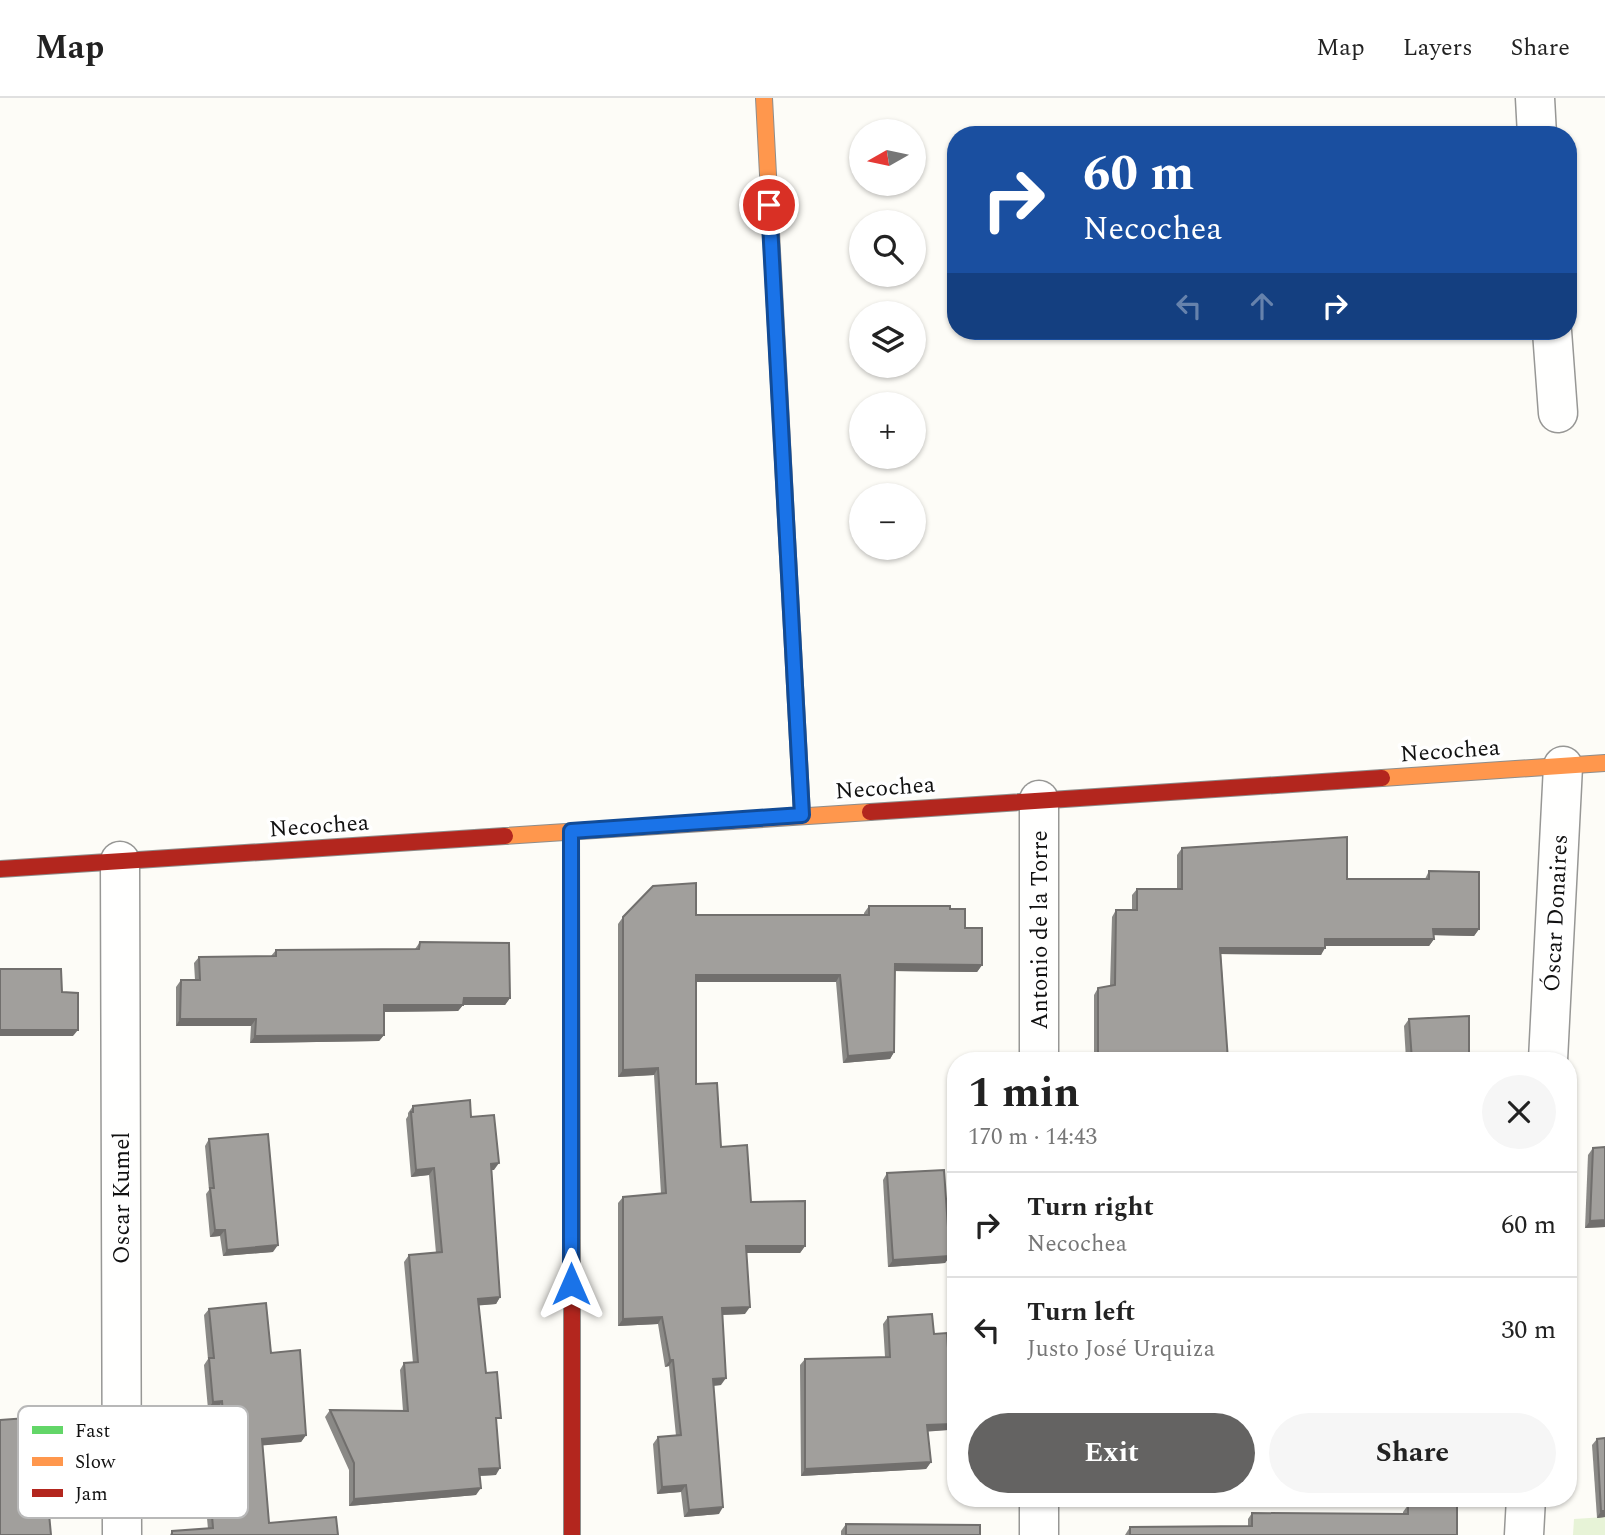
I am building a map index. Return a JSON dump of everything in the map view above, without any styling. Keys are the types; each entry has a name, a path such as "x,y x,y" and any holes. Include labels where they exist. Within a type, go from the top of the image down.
{"main road":[{"path":"764,98 802,815"},
{"name":"Necochea","path":"0,869 1605,763"},
{"path":"571,831 572,1535"}],"street":[{"path":"1535,98 1537,126"},
{"path":"1553,340 1558,414"},
{"name":"Óscar Donaires","path":"1548,1052 1563,766"},
{"name":"Antonio de la Torre","path":"1039,800 1039,1052"},
{"name":"Oscar Kumel","path":"120,861 122,1406"},
{"path":"1039,1507 1039,1535"},
{"path":"1524,1535 1526,1507"}],"green space":[{"path":"1605,1517 1605,1535 1573,1535 1574,1519"}],"building":[{"path":"1347,837 1347,879 1429,879 1429,871 1479,872 1479,929 1433,929 1434,939 1325,939 1325,948 1220,948 1227,1052 1098,1052 1098,988 1115,985 1116,910 1137,910 1137,889 1182,889 1182,848"},
{"path":"696,883 696,915 869,915 869,906 950,906 950,909 965,909 965,928 982,928 982,965 895,964 894,1052 848,1056 840,975 696,975 696,1084 717,1083 721,1147 747,1145 751,1202 805,1201 805,1246 746,1246 750,1307 722,1308 726,1378 713,1379 723,1507 689,1510 686,1485 662,1487 658,1437 681,1435 673,1360 670,1360 662,1317 623,1319 623,1197 666,1193 658,1068 623,1070 623,917 653,886"},
{"path":"420,942 509,943 510,998 464,998 463,1005 384,1005 384,1035 255,1036 256,1019 180,1019 181,980 200,980 199,957 276,956 276,950 419,949"},
{"path":"0,969 61,969 62,992 78,993 78,1030 0,1030"},
{"path":"1469,1016 1469,1052 1411,1052 1409,1019"},
{"path":"470,1100 471,1117 494,1115 499,1163 491,1164 500,1297 478,1299 486,1373 497,1372 501,1418 496,1418 500,1468 479,1469 481,1488 354,1499 354,1463 330,1410 408,1411 404,1363 418,1362 409,1255 442,1252 434,1168 416,1170 411,1112 413,1106"},
{"path":"268,1134 278,1245 227,1250 225,1230 215,1230 210,1188 214,1188 209,1139"},
{"path":"1605,1147 1605,1220 1590,1221 1593,1148"},
{"path":"944,1170 947,1256 893,1260 887,1173"},
{"path":"266,1303 271,1353 300,1350 306,1435 262,1439 269,1523 336,1517 338,1535 172,1535 172,1531 213,1528 212,1518 248,1518 248,1406 222,1406 222,1401 213,1402 209,1358 214,1358 209,1309"},
{"path":"932,1314 934,1334 947,1333 947,1424 927,1425 931,1462 805,1469 805,1359 890,1357 888,1317"},
{"path":"18,1419 18,1518 49,1518 51,1535 0,1535 0,1420"},
{"path":"1605,1438 1605,1511 1601,1511 1597,1439"},
{"path":"1408,1507 1457,1507 1457,1535 1130,1535 1130,1527 1252,1526 1252,1513 1408,1514"},
{"path":"846,1524 980,1525 980,1535 846,1535"}],"traffic: fast":[{"path":"786,519 802,815"}],"traffic: slow":[{"path":"764,98 786,519"},
{"path":"1382,778 1605,763"},
{"path":"505,836 870,812"},
{"path":"571,831 572,1248"}],"traffic: jam":[{"path":"870,812 1382,778"},
{"path":"0,869 505,836"},
{"path":"572,1248 572,1535"}],"route":[{"path":"571,1284 571,831 802,815 769,205"}]}
